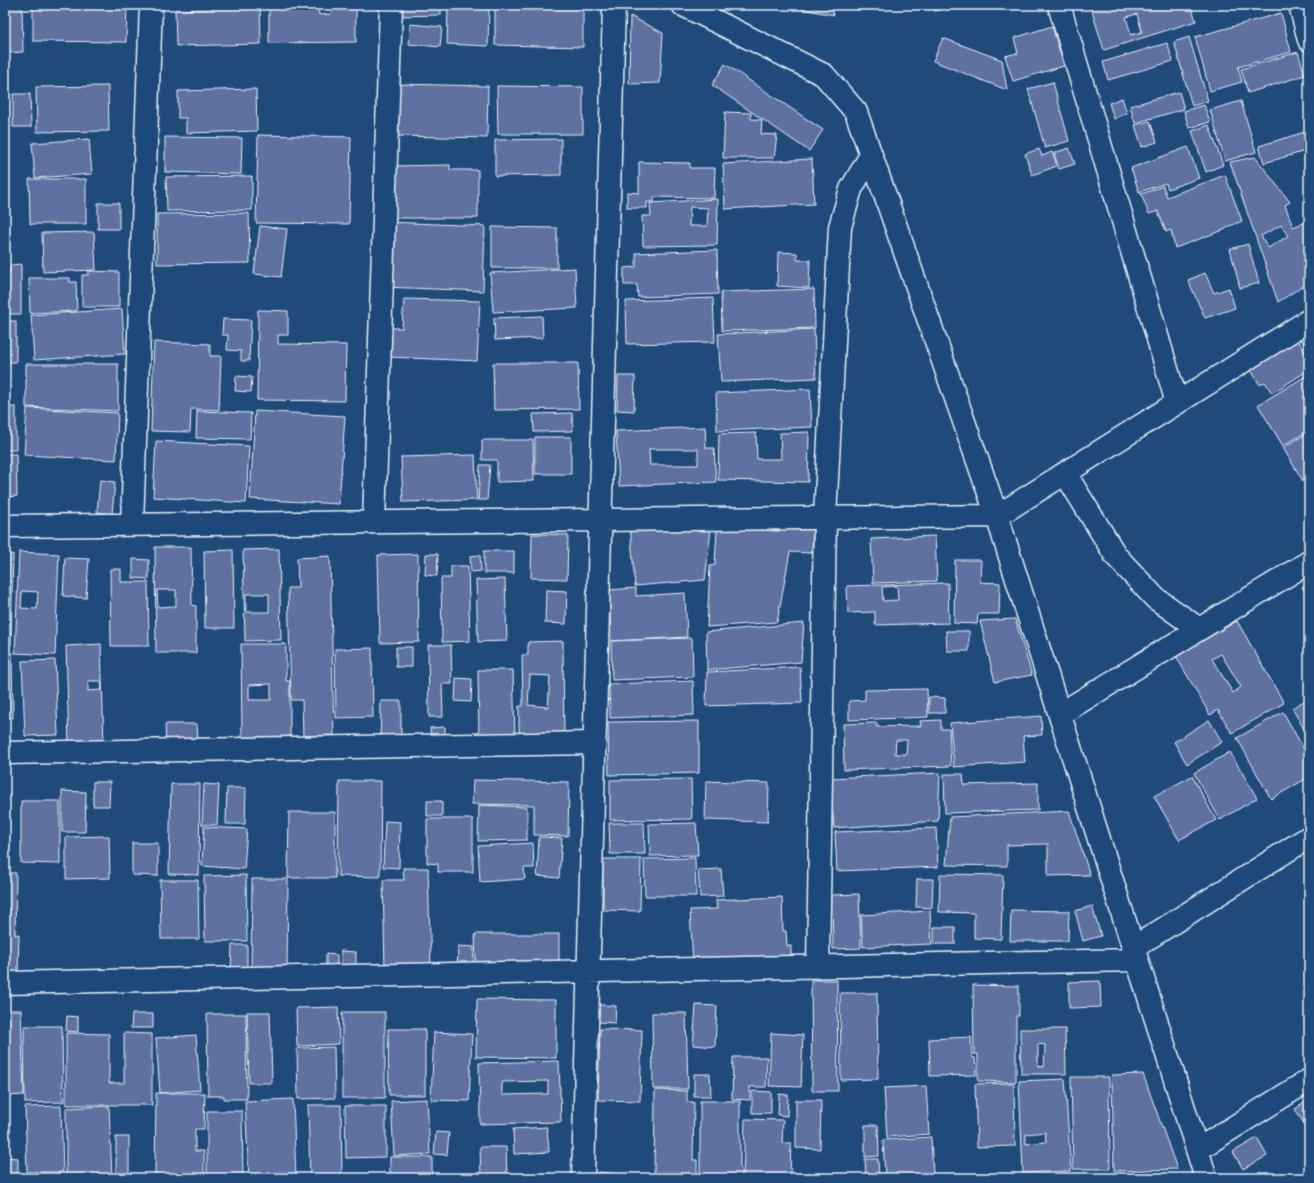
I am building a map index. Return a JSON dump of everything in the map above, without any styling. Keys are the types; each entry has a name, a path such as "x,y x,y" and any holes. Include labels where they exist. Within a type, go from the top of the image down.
{"street":[{"path":"132,524 151,5"},
{"path":"374,522 391,5"},
{"path":"582,1178 614,5"},
{"path":"683,5 824,75 856,112 997,516 1206,1178"},
{"path":"1059,5 1177,403"},
{"path":"1300,5 1309,40"},
{"path":"818,967 824,517 840,227 851,189 871,155"},
{"path":"5,526 997,516 1309,320"},
{"path":"1065,473 1116,556 1155,598 1200,628"},
{"path":"1060,714 1309,562"},
{"path":"5,753 595,743"},
{"path":"5,983 818,967 1135,954 1309,837"},
{"path":"1197,1150 1309,1080"}],"building":[{"path":"5,5 22,5 23,52 5,53"},
{"path":"33,5 127,5 126,42 33,41"},
{"path":"213,5 260,5 261,44 176,46 175,10 213,9"},
{"path":"269,5 318,5 319,15 331,14 330,5 356,5 356,42 269,43"},
{"path":"402,5 441,5 441,15 403,16"},
{"path":"448,5 489,5 488,46 447,44"},
{"path":"495,5 583,5 583,47 495,45"},
{"path":"795,5 831,5 834,15 796,8"},
{"path":"933,5 953,5 935,11"},
{"path":"1090,5 1191,5 1196,21 1104,50","holes":["1137,14 1142,32 1131,35 1126,17"]},
{"path":"1281,13 1291,52 1238,67 1242,82 1210,91 1195,37"},
{"path":"630,16 663,33 660,83 629,84"},
{"path":"410,24 442,27 440,47 409,44"},
{"path":"1052,26 1064,66 1013,81 1005,56 1018,53 1014,38"},
{"path":"1189,37 1208,101 1192,106 1174,42"},
{"path":"943,38 1002,60 1007,90 933,61"},
{"path":"1167,43 1173,61 1108,80 1103,62"},
{"path":"1298,52 1305,75 1248,93 1241,69"},
{"path":"725,64 823,130 809,151 712,85"},
{"path":"1053,82 1069,141 1045,148 1028,89"},
{"path":"397,84 488,86 487,138 396,136"},
{"path":"108,86 109,131 37,132 36,87"},
{"path":"497,86 583,87 583,134 498,134"},
{"path":"256,89 257,131 186,133 186,118 178,118 178,91"},
{"path":"1179,92 1184,109 1135,123 1130,106"},
{"path":"13,94 30,94 31,127 13,127"},
{"path":"1122,98 1127,113 1114,119 1109,103"},
{"path":"1241,101 1256,152 1225,161 1210,110"},
{"path":"1204,105 1210,122 1189,128 1184,111"},
{"path":"725,112 751,113 751,119 762,120 761,134 777,135 774,158 723,158"},
{"path":"1150,121 1157,142 1142,147 1135,125"},
{"path":"1209,125 1223,165 1206,172 1192,131"},
{"path":"1308,131 1309,150 1264,163 1259,146"},
{"path":"258,135 351,137 349,224 256,223"},
{"path":"165,137 242,138 241,174 165,172"},
{"path":"89,139 92,174 35,178 32,143"},
{"path":"561,139 561,175 495,176 495,140"},
{"path":"1188,147 1199,178 1168,189 1166,183 1139,192 1131,168"},
{"path":"1069,148 1075,164 1059,169 1054,153"},
{"path":"1039,149 1042,156 1052,152 1057,166 1032,175 1025,154"},
{"path":"1255,157 1290,202 1285,205 1293,227 1306,222 1309,225 1309,282 1278,302 1230,162","holes":["1281,225 1288,236 1268,248 1261,236"]},
{"path":"812,159 814,204 725,209 723,164"},
{"path":"639,162 690,163 690,168 715,168 714,198 654,197 654,202 647,202 647,208 627,208 627,192 639,193"},
{"path":"450,165 450,170 478,170 478,218 391,218 390,166"},
{"path":"1225,175 1242,221 1227,227 1226,229 1175,248 1171,230 1166,232 1158,211 1149,214 1141,194 1163,186 1167,197"},
{"path":"252,176 252,210 167,211 166,177"},
{"path":"29,179 86,179 86,224 30,224"},
{"path":"718,199 717,245 643,246 642,216 651,216 650,203","holes":["690,207 708,208 707,226 689,226"]},
{"path":"98,203 119,203 119,229 98,229"},
{"path":"249,213 250,263 157,264 157,214"},
{"path":"387,222 485,226 483,291 385,287"},
{"path":"260,226 287,229 281,277 254,274"},
{"path":"492,227 557,228 557,268 492,268"},
{"path":"94,232 96,270 43,272 42,233"},
{"path":"1248,244 1259,283 1240,288 1230,249"},
{"path":"717,250 718,294 638,297 637,285 624,285 624,268 636,267 636,253"},
{"path":"778,252 797,253 797,260 810,260 809,288 777,286"},
{"path":"21,264 21,314 5,314 5,272 10,272 10,265"},
{"path":"575,268 577,308 493,312 490,273"},
{"path":"88,271 119,272 119,307 82,307 82,275 88,275"},
{"path":"1205,273 1214,293 1229,288 1235,308 1205,318 1188,280"},
{"path":"29,278 70,278 70,282 76,282 77,311 30,313"},
{"path":"814,289 815,328 722,331 721,292"},
{"path":"713,298 715,342 627,344 626,301"},
{"path":"404,299 480,301 477,361 388,357 388,328 402,328"},
{"path":"122,309 125,354 34,360 31,315"},
{"path":"258,310 288,311 288,335 278,335 278,344 346,345 345,401 257,400"},
{"path":"542,316 543,338 495,340 494,318"},
{"path":"223,319 251,320 249,361 241,361 241,351 227,350 228,335 222,335"},
{"path":"5,321 16,321 16,362 5,362"},
{"path":"814,329 816,378 721,382 718,334"},
{"path":"1309,330 1309,353 1299,336"},
{"path":"1294,333 1309,359 1309,370 1272,393 1265,382 1260,385 1246,362"},
{"path":"154,342 210,344 210,356 221,356 219,410 191,409 190,432 151,431"},
{"path":"493,363 578,363 579,409 494,410"},
{"path":"26,364 118,364 118,411 26,407"},
{"path":"1309,374 1309,430 1283,446 1258,405"},
{"path":"236,376 252,377 251,392 235,391"},
{"path":"618,376 635,376 634,411 617,410"},
{"path":"810,389 812,427 717,431 716,393"},
{"path":"5,407 16,407 16,450 5,450"},
{"path":"27,408 118,413 116,460 24,455"},
{"path":"197,411 251,413 250,439 196,438"},
{"path":"255,411 345,416 339,504 250,499"},
{"path":"572,413 573,431 534,432 533,414"},
{"path":"705,427 706,448 714,448 716,482 619,486 616,431","holes":["649,449 698,449 698,465 650,465"]},
{"path":"809,432 808,482 718,480 719,434 756,433 757,459 781,459 780,433"},
{"path":"1309,432 1309,491 1283,448"},
{"path":"535,437 571,437 571,474 535,474"},
{"path":"482,440 533,440 534,481 497,482 497,460 482,460"},
{"path":"156,441 249,446 246,503 153,497"},
{"path":"5,454 16,454 17,496 5,497"},
{"path":"475,455 477,500 403,502 401,457"},
{"path":"480,465 490,465 487,500 478,500"},
{"path":"100,480 115,482 112,514 97,512"},
{"path":"712,520 705,580 635,586 630,525"},
{"path":"779,521 813,522 812,553 790,552 777,622 707,627 710,566 715,565 717,528 779,531"},
{"path":"532,534 568,535 567,579 531,578"},
{"path":"935,536 937,581 873,583 871,539"},
{"path":"155,547 191,547 192,605 196,606 196,653 156,653","holes":["157,590 176,590 176,606 158,607"]},
{"path":"279,549 281,640 245,641 243,550","holes":["246,594 269,594 269,612 246,612"]},
{"path":"233,550 234,628 205,628 204,551"},
{"path":"484,551 514,551 514,573 484,573"},
{"path":"19,552 59,554 55,655 15,653","holes":["22,591 38,592 37,609 21,608"]},
{"path":"5,554 13,554 11,645 5,645"},
{"path":"418,554 419,642 380,643 378,555"},
{"path":"426,554 438,554 437,576 425,575"},
{"path":"480,555 481,571 471,572 470,556"},
{"path":"330,556 334,735 303,736 302,700 291,700 288,588 298,588 297,558"},
{"path":"65,558 89,559 86,598 63,596"},
{"path":"133,559 149,560 149,579 133,578"},
{"path":"955,560 981,560 980,582 1000,583 999,614 978,614 977,624 954,623"},
{"path":"451,566 468,566 470,641 442,642 441,578 451,578"},
{"path":"110,569 121,569 121,582 148,582 149,646 111,646"},
{"path":"505,579 507,641 478,642 476,580"},
{"path":"1309,582 1309,599 1302,587"},
{"path":"948,583 949,623 875,625 875,612 848,613 847,586","holes":["897,586 898,600 883,601 882,587"]},
{"path":"636,588 636,596 685,593 687,637 611,641 609,590"},
{"path":"546,590 567,591 566,624 545,623"},
{"path":"1015,619 1032,675 995,682 980,621"},
{"path":"1237,621 1284,703 1232,733 1218,710 1210,715 1176,656","holes":["1221,654 1241,687 1233,693 1212,659"]},
{"path":"804,623 801,662 707,670 706,632"},
{"path":"946,631 969,631 969,651 947,651"},
{"path":"692,638 693,677 612,680 611,641"},
{"path":"563,641 564,742 519,735 519,706 523,706 522,655 528,655 528,642","holes":["530,675 550,676 548,707 528,705"]},
{"path":"101,644 104,744 69,745 66,646","holes":["88,681 101,681 102,690 88,691"]},
{"path":"241,644 286,644 286,681 290,681 290,743 242,743","holes":["271,684 271,700 249,700 249,685"]},
{"path":"428,645 451,645 452,684 442,684 443,717 429,717"},
{"path":"396,647 412,647 412,667 396,667"},
{"path":"372,648 373,717 336,718 335,649"},
{"path":"5,653 12,653 13,718 5,718"},
{"path":"55,660 58,735 25,736 22,661"},
{"path":"800,667 802,703 706,706 707,672"},
{"path":"478,670 513,670 515,735 479,736"},
{"path":"456,678 472,679 471,702 455,701"},
{"path":"693,681 694,715 610,718 609,684"},
{"path":"927,689 928,717 849,720 849,701 865,700 865,690"},
{"path":"929,697 945,698 945,713 929,713"},
{"path":"1309,698 1309,738 1292,708"},
{"path":"381,701 401,701 401,743 380,742"},
{"path":"1283,712 1309,758 1309,777 1271,799 1237,738"},
{"path":"1041,716 1042,735 1023,736 1025,762 954,767 950,723"},
{"path":"941,720 941,729 949,729 951,766 844,770 843,724 877,723 877,727 921,726 920,721","holes":["896,740 907,740 906,754 895,754"]},
{"path":"1209,720 1222,742 1187,764 1174,742"},
{"path":"699,721 699,773 609,775 608,722"},
{"path":"165,724 197,724 198,741 166,742"},
{"path":"445,727 445,739 431,740 430,728"},
{"path":"1230,752 1257,798 1220,820 1194,773"},
{"path":"940,773 938,821 834,828 830,778"},
{"path":"944,774 963,774 964,785 1038,783 1038,810 945,813"},
{"path":"1192,776 1216,820 1179,840 1154,796"},
{"path":"691,779 692,819 610,820 610,780"},
{"path":"473,780 569,782 568,836 534,835 534,805 472,804"},
{"path":"339,781 381,781 380,877 338,876"},
{"path":"706,781 769,783 768,822 705,820"},
{"path":"93,782 110,782 109,806 93,806"},
{"path":"171,784 200,784 199,875 169,874"},
{"path":"204,784 219,785 217,825 202,825"},
{"path":"227,788 246,788 245,824 226,824"},
{"path":"62,791 86,792 85,832 62,832"},
{"path":"21,801 60,801 60,864 21,863"},
{"path":"427,801 442,801 442,816 427,816"},
{"path":"479,805 527,807 527,840 478,841"},
{"path":"1069,811 1090,875 1048,876 1048,844 1007,845 1007,866 946,865 950,817"},
{"path":"289,812 335,812 335,878 288,878"},
{"path":"427,819 473,819 473,872 438,872 438,864 427,863"},
{"path":"385,821 400,822 399,868 383,867"},
{"path":"609,823 644,823 645,854 610,854"},
{"path":"696,823 698,855 650,856 649,824"},
{"path":"204,827 247,829 244,869 202,866"},
{"path":"936,828 938,867 837,871 835,832"},
{"path":"109,836 110,878 66,879 66,837"},
{"path":"539,837 562,838 559,878 537,876"},
{"path":"132,843 158,843 158,876 132,875"},
{"path":"533,843 534,868 524,868 525,879 480,882 478,846"},
{"path":"695,858 696,896 645,896 644,859"},
{"path":"603,859 641,859 640,911 603,910"},
{"path":"403,868 428,868 431,970 385,970 383,880 404,880"},
{"path":"721,869 723,896 700,897 698,870"},
{"path":"5,873 16,873 15,935 19,934 18,973 5,972"},
{"path":"940,874 1003,875 1001,939 974,938 974,913 939,912"},
{"path":"246,875 247,941 205,941 204,876"},
{"path":"252,879 288,879 287,972 251,972"},
{"path":"917,879 933,879 932,908 916,907"},
{"path":"160,880 198,880 199,939 161,939"},
{"path":"859,894 861,948 833,949 832,895"},
{"path":"782,897 783,931 786,931 787,946 791,946 791,959 693,964 690,910 717,909 716,900"},
{"path":"1092,906 1101,936 1083,941 1075,911"},
{"path":"1011,910 1069,911 1068,941 1010,941"},
{"path":"930,911 932,944 863,947 861,915"},
{"path":"934,927 955,927 955,944 934,944"},
{"path":"475,934 559,934 559,966 476,967"},
{"path":"232,945 247,945 247,971 231,971"},
{"path":"458,946 474,947 473,971 457,971"},
{"path":"341,951 356,952 356,972 341,971"},
{"path":"326,954 337,955 337,971 326,971"},
{"path":"811,980 837,980 838,1091 812,1091"},
{"path":"1100,981 1101,1007 1069,1008 1069,982"},
{"path":"973,985 1019,986 1019,1016 1016,1016 1016,1082 978,1081 978,1054 974,1054"},
{"path":"840,993 877,993 878,1079 841,1080"},
{"path":"477,999 556,1000 556,1058 476,1057"},
{"path":"599,1005 616,1006 615,1023 597,1022"},
{"path":"696,1005 717,1006 715,1047 693,1045"},
{"path":"338,1007 339,1044 297,1046 296,1008"},
{"path":"5,1010 21,1010 24,1095 5,1096"},
{"path":"247,1012 270,1012 272,1083 249,1083"},
{"path":"342,1012 385,1012 385,1098 342,1098"},
{"path":"652,1013 686,1013 688,1089 653,1089"},
{"path":"132,1014 153,1014 153,1028 131,1028"},
{"path":"207,1014 246,1014 247,1099 224,1099 224,1096 208,1096"},
{"path":"67,1016 78,1017 78,1032 66,1031"},
{"path":"24,1026 62,1026 63,1102 25,1103"},
{"path":"388,1029 425,1029 425,1095 389,1095"},
{"path":"600,1029 642,1030 640,1101 598,1100"},
{"path":"1020,1029 1065,1029 1066,1074 1021,1074","holes":["1038,1044 1045,1045 1044,1067 1038,1066"]},
{"path":"434,1032 472,1034 469,1101 431,1100"},
{"path":"66,1033 109,1034 109,1083 124,1083 124,1033 152,1034 152,1105 66,1105"},
{"path":"771,1033 803,1035 801,1087 769,1086"},
{"path":"196,1035 200,1090 160,1093 156,1038"},
{"path":"971,1037 972,1057 975,1058 976,1075 930,1076 929,1039"},
{"path":"334,1047 335,1098 298,1099 297,1048"},
{"path":"733,1057 767,1057 766,1087 750,1087 750,1100 732,1099"},
{"path":"559,1061 561,1122 480,1124 479,1063","holes":["548,1081 548,1094 502,1095 502,1082"]},
{"path":"694,1074 710,1074 711,1096 694,1096"},
{"path":"1143,1074 1177,1169 1114,1171 1112,1075"},
{"path":"1071,1077 1109,1077 1110,1169 1073,1169"},
{"path":"1065,1079 1071,1171 1023,1173 1019,1081","holes":["1045,1132 1046,1142 1026,1144 1026,1134"]},
{"path":"1014,1083 1015,1146 977,1147 975,1084"},
{"path":"926,1086 929,1134 887,1137 884,1088"},
{"path":"655,1090 687,1091 687,1102 694,1102 693,1160 697,1160 697,1178 654,1178"},
{"path":"752,1091 771,1092 771,1113 752,1113"},
{"path":"156,1093 205,1093 204,1129 195,1129 195,1151 204,1151 204,1178 155,1178"},
{"path":"779,1094 788,1095 787,1116 778,1115"},
{"path":"293,1099 296,1178 249,1178 245,1101"},
{"path":"427,1099 430,1154 394,1156 391,1101"},
{"path":"796,1100 821,1100 820,1149 796,1148"},
{"path":"1309,1100 1309,1132 1295,1109"},
{"path":"700,1101 740,1101 740,1169 742,1178 700,1178"},
{"path":"308,1105 341,1105 342,1178 310,1178"},
{"path":"61,1106 63,1172 27,1172 25,1107"},
{"path":"109,1106 112,1178 66,1178 66,1108"},
{"path":"345,1106 386,1106 386,1157 346,1158"},
{"path":"207,1111 242,1111 243,1178 207,1178"},
{"path":"745,1119 783,1120 782,1143 791,1143 790,1178 743,1178"},
{"path":"865,1125 878,1125 879,1156 865,1157"},
{"path":"547,1127 549,1152 514,1154 513,1129"},
{"path":"436,1132 449,1133 447,1155 434,1154"},
{"path":"116,1137 129,1137 129,1178 116,1178"},
{"path":"931,1137 933,1174 885,1176 883,1140"},
{"path":"1257,1138 1267,1156 1243,1169 1233,1152"},
{"path":"480,1147 506,1147 507,1178 481,1178"},
{"path":"5,1157 18,1158 18,1178 5,1178"},
{"path":"390,1157 432,1157 432,1178 390,1178"},
{"path":"865,1159 878,1159 879,1178 866,1178"},
{"path":"598,1172 623,1174 623,1178 597,1178"},
{"path":"22,1175 60,1176 60,1178 22,1178"}]}
